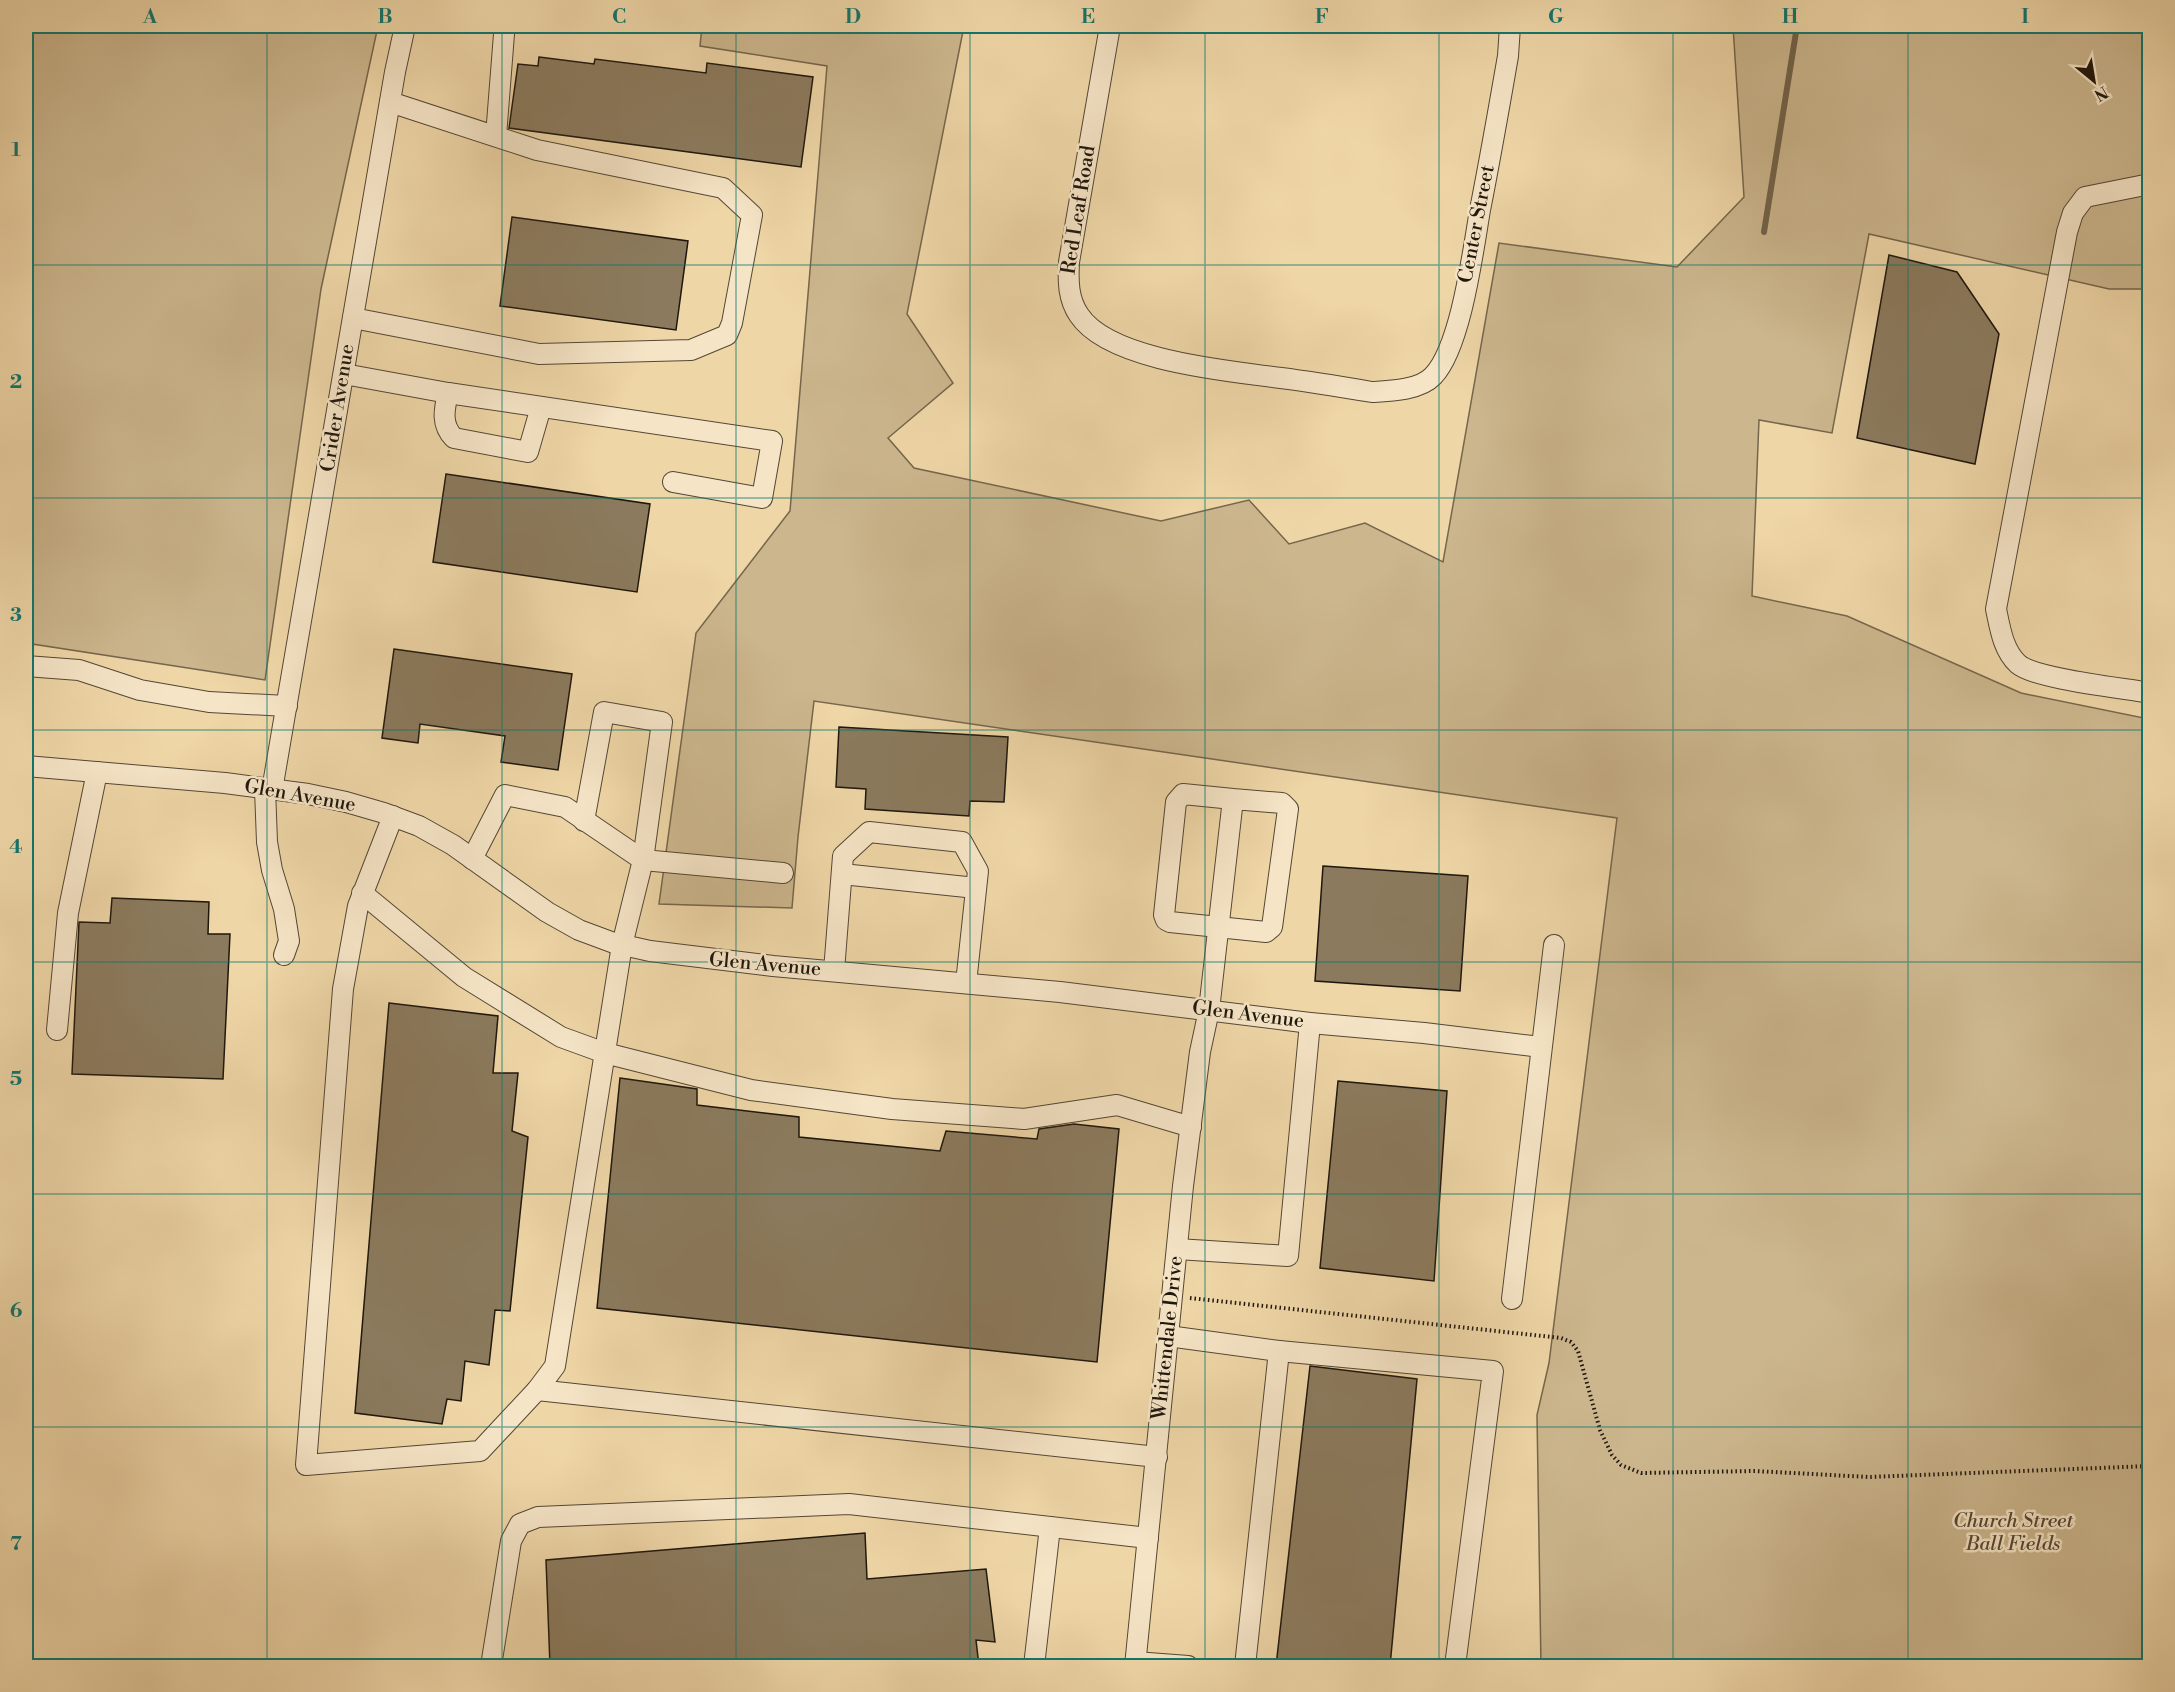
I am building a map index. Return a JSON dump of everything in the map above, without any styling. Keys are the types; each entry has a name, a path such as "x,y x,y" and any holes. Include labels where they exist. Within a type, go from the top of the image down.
{"street":[{"name":"Crider Avenue","path":"284,955 289,942 284,909 272,870 267,842 269,789 287,706 405,26"},
{"name":"Red Leaf Road","path":"1110,26 1069,262 1068,283 1071,302 1080,317 1096,331 1118,344 1178,363 1372,392 1395,390"},
{"name":"Center Street","path":"1395,390 1415,386 1432,377 1452,343 1475,240 1508,56 1510,26"},
{"path":"496,136 504,34"},
{"path":"353,318 539,354 691,350 727,335 732,323 752,215 723,188 537,150 390,102"},
{"path":"2150,184 2085,197 2073,213 2067,232 1996,609 2006,648 2019,664 2037,674 2150,693"},
{"path":"344,374 448,393 772,441 762,498 673,482"},
{"path":"448,393 444,422 447,432 454,438 528,452 541,406"},
{"path":"26,666 79,670 140,690 209,702 287,706"},
{"path":"393,816 358,906 343,989 306,1465 480,1451 537,1390 555,1366 622,945 643,860 662,722 604,712 584,821"},
{"name":"Glen Avenue","path":"26,766 180,778 269,789 346,802 419,826 472,859 546,912 579,930 622,945 689,958 1140,1001 1310,1023 1424,1033 1541,1047"},
{"path":"57,1030 68,913 97,772"},
{"path":"1183,794 1233,799 1282,803 1288,809 1272,927 1266,932 1166,920 1164,915 1166,892 1178,797 1183,794"},
{"path":"472,859 505,795 565,807 643,860 783,873"},
{"name":"Whittendale Drive","path":"1135,1664 1177,1249 1200,1052 1209,1010 1233,799"},
{"path":"834,971 843,856 869,832 962,842 978,871 966,983"},
{"path":"842,874 976,888"},
{"path":"362,893 464,977 561,1036 605,1053 751,1090 892,1110 1024,1119 1117,1106 1191,1127"},
{"path":"1512,1299 1554,945"},
{"path":"1177,1249 1288,1256 1310,1023"},
{"path":"1168,1336 1280,1351 1493,1371 1455,1666"},
{"path":"1245,1666 1280,1351"},
{"path":"537,1390 1156,1456"},
{"path":"491,1666 511,1541 520,1524 538,1517 849,1504 1148,1538"},
{"path":"1034,1666 1050,1527"},
{"path":"1135,1664 1188,1666"}],"path":[{"path":"1172,1296 1561,1338 1571,1341 1585,1369 1588,1389 1600,1430 1612,1455 1621,1465 1641,1473 1755,1471 1869,1477 2150,1466"}],"green space":[{"path":"26,26 378,26 321,289 265,680 26,643"},
{"name":"Church Street Ball Fields","path":"702,26 964,26 907,314 953,383 888,438 914,468 1161,521 1249,500 1289,544 1365,523 1443,562 1499,243 1677,267 1744,197 1733,26 2149,26 2149,289 2109,289 1869,234 1832,433 1759,420 1752,596 1847,616 2021,693 2149,719 2149,1666 1541,1666 1537,1415 1549,1363 1617,818 814,701 792,908 659,904 696,633 790,511 827,66 700,46"}],"building":[{"path":"539,57 594,64 595,59 706,73 707,63 813,77 801,167 509,128 518,64 538,66"},
{"path":"512,217 688,241 676,330 500,306"},
{"path":"1889,255 1957,272 1999,334 1975,464 1857,438"},
{"path":"446,474 650,504 637,592 433,562"},
{"path":"394,649 572,674 558,770 501,762 505,736 420,724 418,743 382,738"},
{"path":"839,727 1008,737 1004,802 970,801 969,816 865,809 866,789 836,787"},
{"path":"1323,866 1468,876 1460,991 1315,981"},
{"path":"112,898 209,902 208,934 230,934 223,1079 72,1074 79,922 110,923"},
{"path":"389,1003 498,1016 493,1073 518,1073 512,1131 528,1137 510,1311 495,1310 489,1365 465,1361 461,1401 447,1399 442,1424 355,1413"},
{"path":"620,1078 697,1089 697,1105 799,1117 799,1137 940,1151 946,1131 1037,1139 1039,1129 1074,1124 1119,1129 1097,1362 597,1308"},
{"path":"1338,1081 1447,1091 1434,1281 1320,1268"},
{"path":"1310,1366 1417,1379 1390,1666 1276,1666"},
{"path":"865,1533 867,1579 986,1569 995,1642 976,1640 979,1666 550,1666 546,1560"}],"waterway":[{"path":"1764,232 1797,26"}]}
